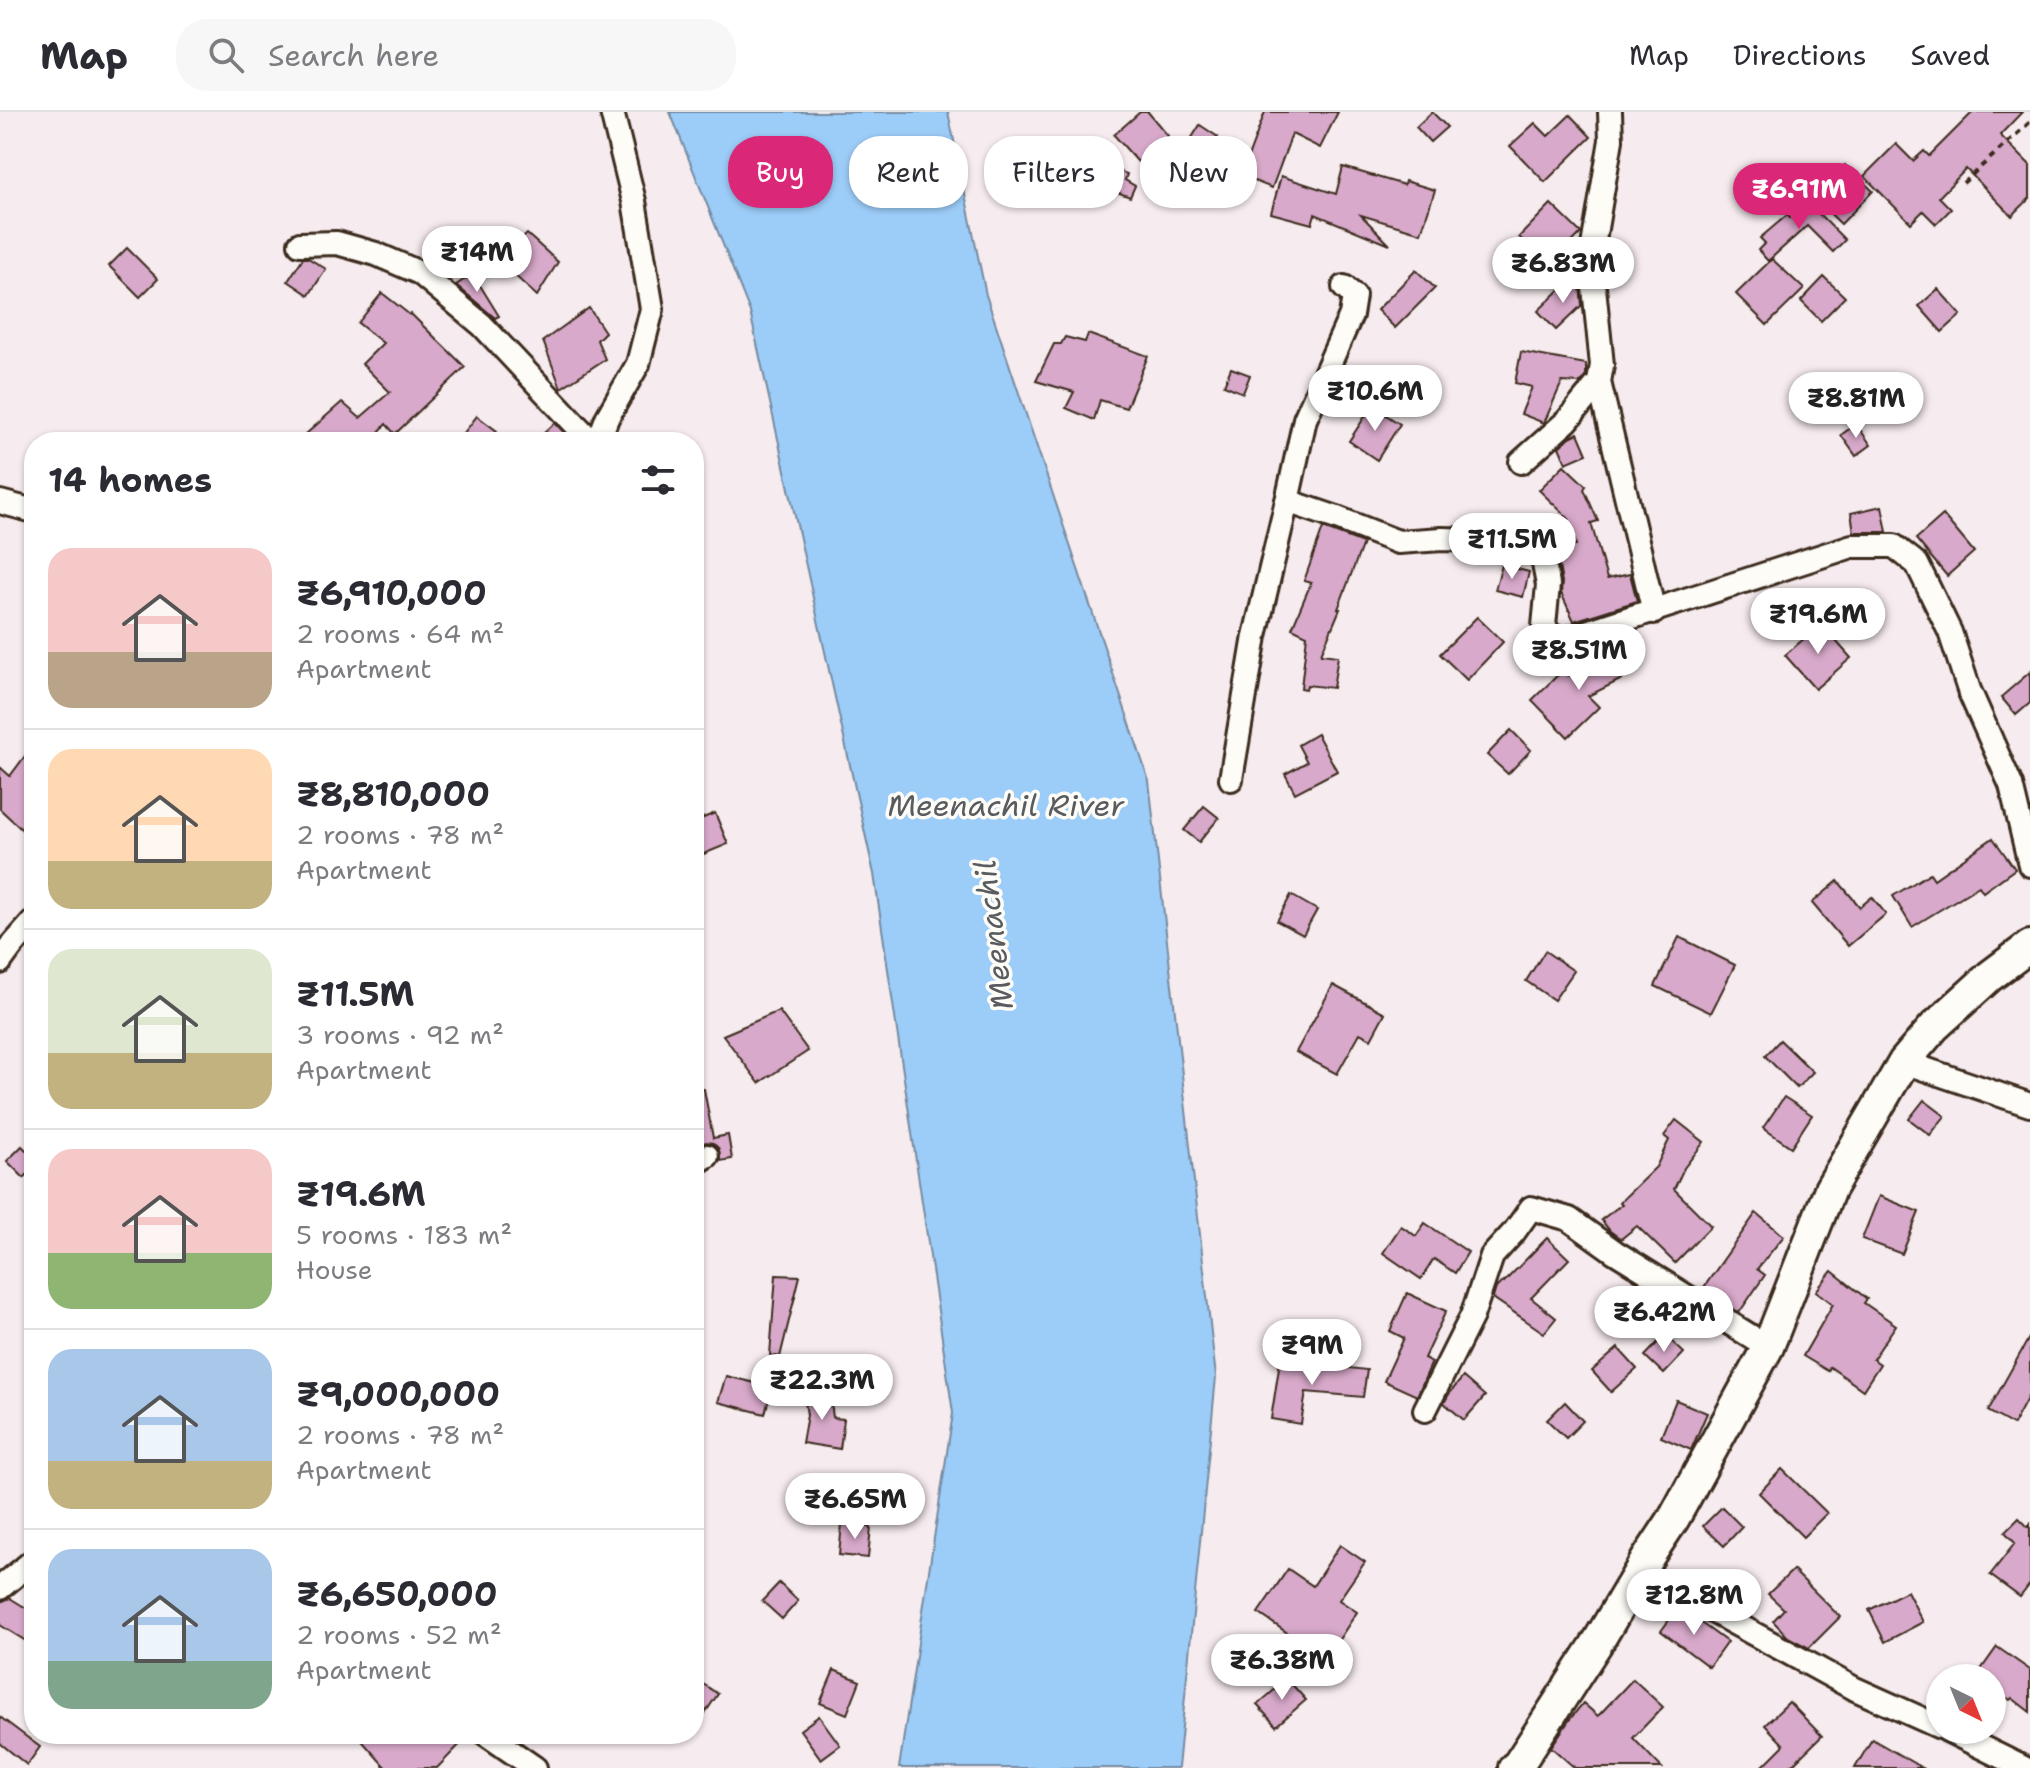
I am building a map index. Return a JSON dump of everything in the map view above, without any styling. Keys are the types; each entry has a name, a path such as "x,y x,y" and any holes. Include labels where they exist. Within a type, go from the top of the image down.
{"main road":[{"path":"1519,1767 1674,1518 1768,1347 1830,1189 1904,1062 1934,1027 1990,976 2030,946"}],"street":[{"path":"602,432 638,364 652,309 634,201 612,112"},
{"path":"1610,112 1611,140 1593,246 1593,278 1602,365 1599,382 1654,612"},
{"path":"300,244 337,243 376,254 420,273 482,325 583,432"},
{"path":"1231,779 1255,636 1305,419 1351,315 1354,296 1344,287"},
{"path":"1521,462 1567,421 1599,382"},
{"path":"1287,501 1398,542 1442,539 1520,541 1543,559 1548,585 1544,626 1552,637 1565,639 1852,546 1894,546 1917,564 1950,632 1969,690 2011,785 2030,865"},
{"path":"0,502 24,508"},
{"path":"0,962 24,932"},
{"path":"1904,1062 2030,1105"},
{"path":"1425,1410 1472,1316 1492,1256 1531,1208 1569,1219 1615,1252 1768,1347"},
{"path":"0,1588 24,1568"},
{"path":"1639,1571 1853,1688 1926,1721"},
{"path":"500,1744 535,1768"},
{"path":"1975,1744 2024,1768"}],"path":[{"path":"1963,183 2030,122"}],"water":[{"name":"Meenachil River","path":"670,112 948,112 953,136 849,136 849,208 968,208 986,295 1149,781 1216,1377 1178,1768 899,1768 953,1413 874,874 750,312"}],"building":[{"path":"1140,112 1148,112 1168,136 1140,136 1138,162 1124,146 1124,136 1114,135"},
{"path":"1265,112 1338,112 1320,148 1292,134 1272,188 1257,182 1256,136"},
{"path":"1432,112 1447,127 1430,142 1416,127"},
{"path":"1973,112 2022,112 2000,135 2030,165 2030,198 2012,216 1966,169 1939,197 1951,209 1936,224 1923,211 1911,223 1864,176 1896,144 1913,161 1924,151 1929,156"},
{"path":"1570,115 1591,137 1545,182 1510,146 1535,123 1548,136"},
{"path":"1200,125 1216,136 1193,136"},
{"path":"1845,165 1873,191 1841,224 1814,198"},
{"path":"1343,167 1404,185 1405,181 1435,190 1421,233 1361,215 1390,245 1315,214 1312,224 1271,213 1281,176 1336,194"},
{"path":"1124,173 1127,174 1125,180 1135,186 1130,197 1124,195"},
{"path":"1806,201 1845,240 1833,252 1807,226 1768,261 1758,250 1765,243 1760,238 1787,215 1790,218"},
{"path":"1551,204 1581,233 1549,266 1519,237"},
{"path":"527,234 558,262 537,296 499,261"},
{"path":"127,248 158,279 140,297 109,266"},
{"path":"303,258 326,269 309,295 288,281"},
{"path":"1772,259 1804,289 1767,325 1736,294"},
{"path":"1416,270 1435,288 1395,328 1377,310"},
{"path":"473,274 499,316 495,318 456,285"},
{"path":"1824,277 1845,297 1821,321 1801,301"},
{"path":"1572,278 1580,286 1582,305 1556,330 1538,311"},
{"path":"1938,289 1961,315 1942,332 1919,306"},
{"path":"382,293 411,314 465,367 397,432 386,424 379,432 308,432 342,402 360,418 390,392 362,364 383,343 358,323"},
{"path":"589,308 605,332 597,340 605,359 561,388 543,341"},
{"path":"1088,334 1148,356 1126,408 1100,400 1094,420 1066,408 1074,392 1036,381 1054,344 1061,344 1065,337 1085,342"},
{"path":"1521,352 1586,364 1586,376 1580,383 1562,382 1544,423 1521,414 1532,387 1515,383"},
{"path":"1344,366 1380,391 1367,408 1334,387"},
{"path":"1231,368 1250,375 1243,393 1224,385"},
{"path":"1372,406 1400,424 1377,460 1349,441"},
{"path":"477,416 497,431 496,432 465,432"},
{"path":"555,423 564,432 545,432"},
{"path":"1856,424 1871,445 1856,456 1841,435"},
{"path":"1578,433 1587,454 1566,463 1559,447"},
{"path":"1564,465 1586,486 1584,489 1598,521 1591,523 1607,579 1630,574 1637,601 1574,621 1561,593 1562,582 1554,552 1576,545 1569,519 1539,490"},
{"path":"1882,506 1887,532 1854,532 1851,513"},
{"path":"1943,515 1974,552 1947,576 1916,539"},
{"path":"1323,528 1363,543 1321,654 1338,656 1333,688 1307,685 1306,689 1301,688 1307,635 1292,628 1311,583 1304,581"},
{"path":"1502,565 1529,572 1523,597 1495,590"},
{"path":"1477,617 1503,642 1467,680 1440,654"},
{"path":"1821,624 1851,658 1815,689 1785,655"},
{"path":"1617,650 1630,675 1588,696 1599,707 1568,737 1532,700 1563,670 1568,676"},
{"path":"2030,672 2030,703 2016,715 2001,697"},
{"path":"1511,730 1531,750 1508,774 1487,755"},
{"path":"1317,734 1337,771 1295,793 1285,774 1307,762 1298,745"},
{"path":"24,757 24,832 0,809 0,767 10,776"},
{"path":"1204,806 1219,818 1199,842 1184,830"},
{"path":"715,813 728,844 704,854 704,818"},
{"path":"1993,838 2015,869 1983,892 1979,886 1912,927 1893,896 1930,873 1934,879"},
{"path":"1838,881 1860,907 1872,897 1886,914 1848,946 1812,903"},
{"path":"1291,895 1317,910 1303,935 1277,921"},
{"path":"1679,937 1735,965 1711,1013 1655,986"},
{"path":"1545,951 1574,971 1554,1000 1526,981"},
{"path":"1333,985 1385,1013 1371,1039 1360,1033 1337,1074 1296,1052"},
{"path":"779,1011 808,1051 759,1083 723,1035"},
{"path":"1780,1040 1813,1072 1797,1088 1765,1056"},
{"path":"704,1089 713,1138 728,1135 732,1159 720,1161 719,1149 713,1143 706,1142"},
{"path":"1784,1097 1812,1115 1791,1147 1763,1128"},
{"path":"1924,1100 1945,1116 1930,1135 1909,1119"},
{"path":"1676,1120 1704,1142 1684,1168 1674,1189 1711,1226 1675,1263 1637,1226 1621,1239 1601,1220 1622,1204 1620,1202 1656,1167 1669,1140 1664,1136"},
{"path":"22,1146 24,1178 7,1161"},
{"path":"1879,1196 1919,1212 1902,1254 1862,1239"},
{"path":"1756,1213 1784,1236 1757,1269 1765,1275 1739,1313 1702,1290"},
{"path":"1425,1223 1468,1252 1455,1273 1434,1259 1421,1279 1383,1253 1401,1226 1416,1236"},
{"path":"1547,1238 1569,1259 1531,1298 1556,1318 1544,1333 1493,1298 1496,1288"},
{"path":"1832,1271 1867,1299 1864,1303 1896,1325 1873,1359 1880,1364 1863,1390 1830,1367 1828,1371 1803,1356 1833,1304 1816,1291"},
{"path":"776,1275 800,1276 780,1357 770,1355"},
{"path":"1407,1293 1446,1311 1424,1358 1432,1362 1417,1396 1384,1381 1404,1338 1390,1331"},
{"path":"1665,1335 1684,1353 1664,1374 1645,1356"},
{"path":"2030,1336 2030,1393 2013,1425 1988,1411"},
{"path":"1618,1348 1637,1369 1611,1392 1592,1371"},
{"path":"1280,1361 1341,1370 1341,1367 1367,1370 1363,1397 1306,1392 1301,1424 1271,1419"},
{"path":"726,1376 772,1387 765,1414 718,1402"},
{"path":"1463,1377 1485,1396 1464,1420 1444,1403"},
{"path":"830,1392 833,1418 844,1419 840,1449 802,1443 807,1415 804,1395"},
{"path":"1676,1400 1707,1413 1691,1450 1661,1437"},
{"path":"1565,1402 1583,1421 1566,1438 1547,1420"},
{"path":"1782,1469 1827,1513 1803,1537 1759,1493"},
{"path":"1722,1507 1742,1527 1724,1546 1703,1526"},
{"path":"2019,1518 2028,1527 2030,1524 2030,1584 2020,1597 1990,1575 2015,1543 2005,1532"},
{"path":"842,1524 871,1527 868,1558 839,1555"},
{"path":"1340,1545 1365,1562 1339,1600 1357,1612 1326,1659 1258,1613 1288,1569 1313,1586"},
{"path":"1793,1570 1840,1617 1809,1648 1788,1637 1773,1621 1784,1609 1768,1594"},
{"path":"779,1583 798,1601 782,1619 762,1601"},
{"path":"1907,1591 1923,1622 1885,1642 1869,1610"},
{"path":"10,1598 24,1607 24,1640 0,1625 0,1602"},
{"path":"1678,1608 1727,1642 1709,1667 1661,1631"},
{"path":"1997,1647 2030,1670 2030,1712 2012,1698 2006,1697 2006,1664 1985,1664"},
{"path":"834,1670 860,1681 847,1714 820,1703"},
{"path":"1287,1679 1306,1700 1276,1726 1257,1705"},
{"path":"1633,1679 1663,1707 1633,1738 1662,1768 1575,1768 1551,1747 1583,1703 1598,1716"},
{"path":"704,1685 718,1694 704,1714"},
{"path":"1789,1702 1822,1736 1789,1768 1761,1768 1784,1745 1765,1725"},
{"path":"819,1716 840,1745 821,1759 800,1730"},
{"path":"0,1717 24,1735 24,1744 40,1747 27,1765 0,1743"},
{"path":"1872,1739 1922,1768 1855,1768"},
{"path":"365,1744 460,1744 437,1768 386,1768"}],"water label":[{"name":"Meenachil","path":"994,935"}]}
